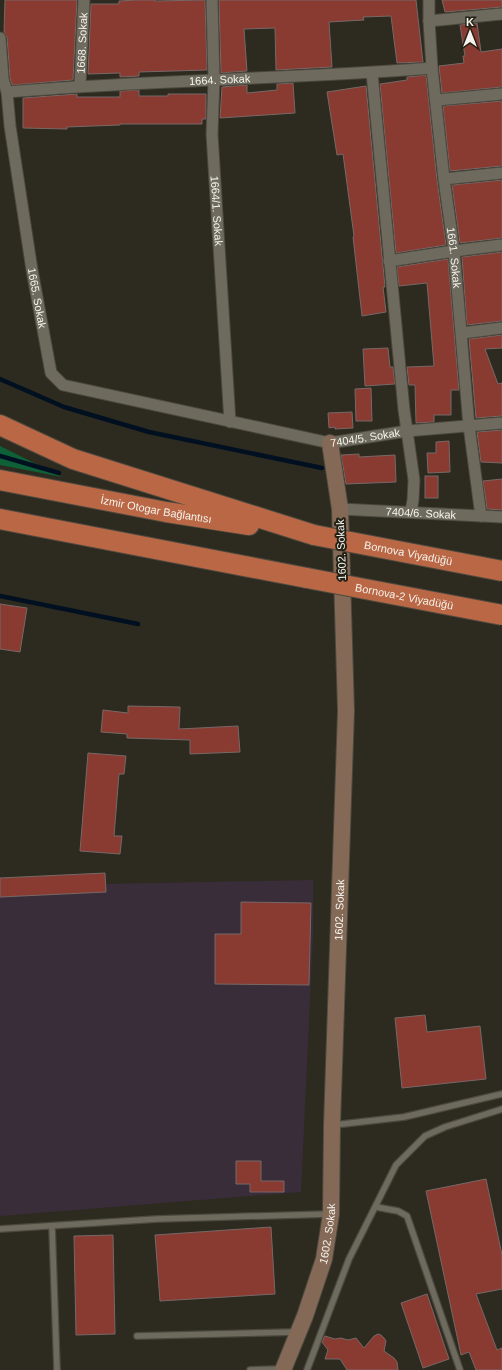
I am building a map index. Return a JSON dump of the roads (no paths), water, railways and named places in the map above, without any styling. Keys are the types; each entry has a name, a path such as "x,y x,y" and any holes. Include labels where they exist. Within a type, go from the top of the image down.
{"highway":[{"path":"0,425 73,459 314,535"},
{"name":"İzmir Otogar Bağlantısı","path":"0,480 166,512 314,535"},
{"name":"Bornova-2 Viyadüğü","path":"0,519 502,615"},
{"name":"Bornova Viyadüğü","path":"314,535 502,571"}],"street":[{"name":"1668. Sokak","path":"80,86 84,0"},
{"name":"1664/1. Sokak","path":"212,0 214,80 212,134 230,422"},
{"name":"1661. Sokak","path":"429,0 432,68 437,100 444,179 454,251 469,426 481,516"},
{"path":"429,21 502,14"},
{"name":"1665. Sokak","path":"0,38 2,79 6,92 32,270 52,373 63,385 230,422"},
{"name":"1664. Sokak","path":"6,92 80,86 372,73 432,68"},
{"path":"372,73 407,432 414,480 414,500 411,512"},
{"path":"437,100 502,94"},
{"path":"444,179 502,172"},
{"path":"390,262 454,251 502,245"},
{"path":"462,333 502,328"},
{"name":"7404/5. Sokak","path":"230,422 330,443 407,432 502,423"},
{"name":"1602. Sokak","path":"283,1369 324,1259 331,1214 332,1125 346,711 340,509 330,443"},
{"name":"7404/6. Sokak","path":"340,509 502,517"}],"lane":[{"path":"332,1125 404,1118 502,1094"},
{"path":"307,1370 349,1259 396,1165 425,1136 446,1126 502,1109"},
{"path":"376,1207 398,1211 407,1216 460,1370"},
{"path":"0,1229 157,1219 331,1214"},
{"path":"52,1226 57,1370"},
{"path":"137,1336 298,1332"},
{"path":"250,1370 283,1369"}],"waterway":[{"path":"0,379 64,407 149,432 322,468"},
{"path":"0,456 59,473"},
{"path":"0,596 138,624"}]}
